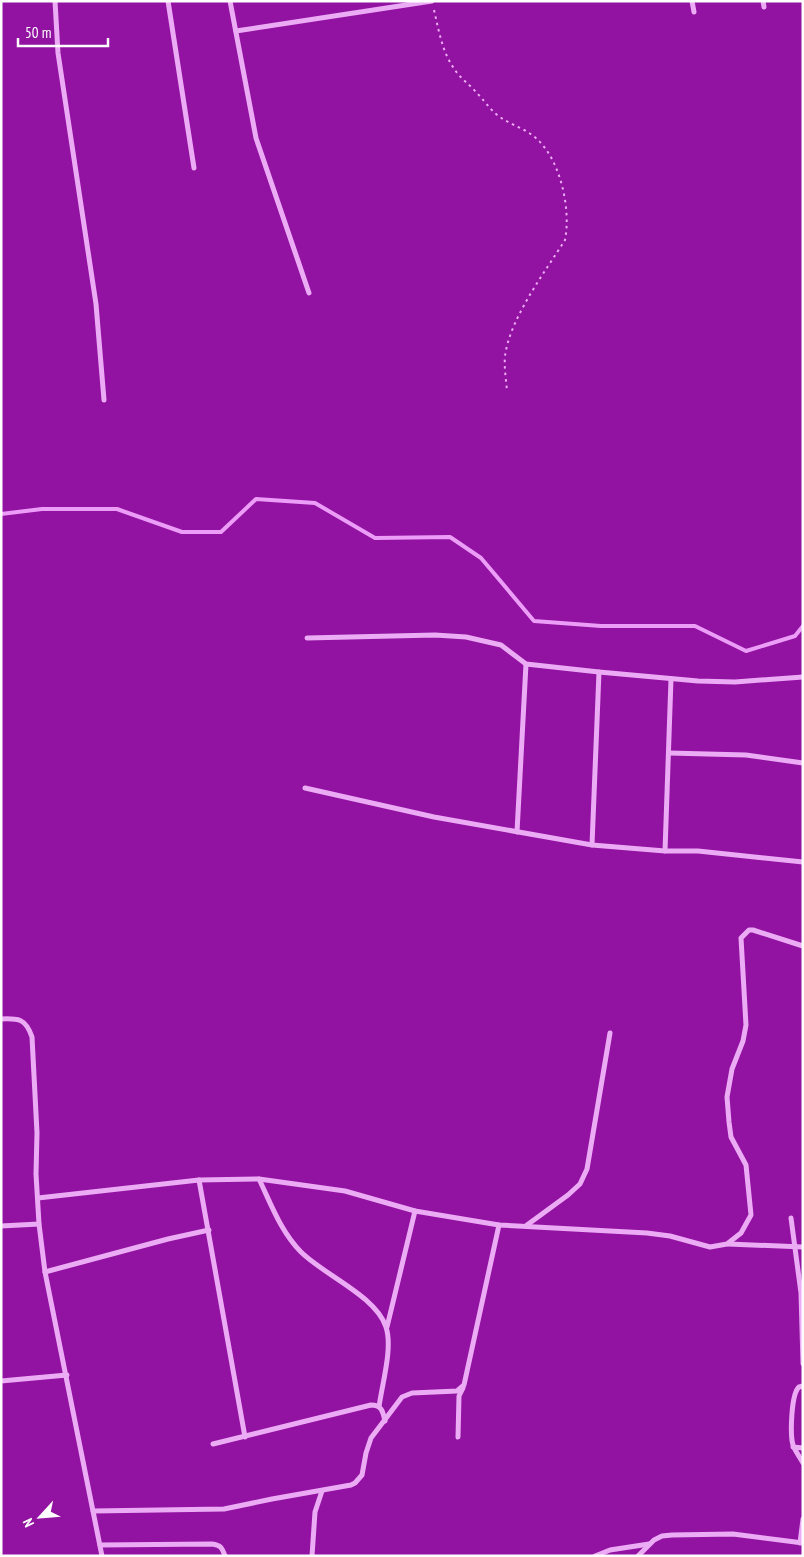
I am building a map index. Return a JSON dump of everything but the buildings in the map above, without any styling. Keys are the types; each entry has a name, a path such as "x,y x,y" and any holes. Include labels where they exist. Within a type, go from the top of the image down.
{"street":[{"path":"55,1 58,53 96,304 104,400"},
{"path":"168,1 194,168"},
{"path":"230,1 256,138 309,293"},
{"path":"236,31 432,1"},
{"path":"692,1 694,12"},
{"path":"307,638 435,634 466,637 501,646 526,664 671,679 735,682 803,677"},
{"path":"517,832 526,664"},
{"path":"592,845 599,672"},
{"path":"665,851 671,679"},
{"path":"669,753 746,755 803,763"},
{"path":"305,788 434,817 592,845 665,851 698,851 803,862"},
{"path":"728,1244 741,1233 751,1215 746,1165 732,1137 727,1097 732,1069 743,1041 746,1025 742,938 746,932 753,930 803,946"},
{"path":"1,1019 21,1020 29,1027 32,1036 38,1198 45,1272 102,1556"},
{"path":"526,1225 568,1195 580,1184 587,1169 610,1033"},
{"path":"38,1198 199,1180 259,1179 345,1191 415,1211 499,1225 647,1233 670,1236 710,1247 728,1244 803,1247"},
{"path":"259,1179 280,1224 290,1240 301,1252 322,1269 366,1300 381,1316 388,1340 379,1406 385,1421"},
{"path":"199,1180 245,1437"},
{"path":"386,1328 415,1211"},
{"path":"791,1218 801,1293 803,1364"},
{"path":"1,1226 40,1224"},
{"path":"458,1437 459,1396 464,1385 499,1225"},
{"path":"45,1272 132,1248 209,1230"},
{"path":"1,1381 67,1375"},
{"path":"94,1511 224,1509 272,1498 351,1485 360,1479 362,1475 371,1438 399,1401 407,1394 457,1391 464,1385"},
{"path":"803,1386 796,1389 794,1393 791,1436 793,1447 803,1463"},
{"path":"213,1444 371,1405 379,1406"},
{"path":"793,1447 803,1448"},
{"path":"312,1556 315,1512 322,1491"},
{"path":"638,1556 649,1544 662,1536 732,1534 801,1543 803,1519"},
{"path":"100,1545 212,1544 219,1545 225,1556"},
{"path":"595,1556 610,1550 649,1544"}],"path":[{"path":"434,9 446,58 456,72 496,114 523,129 539,141 552,161 562,187 567,210 568,227 565,240 519,316 507,345 505,357 507,391"}],"waterway":[{"path":"1,514 42,509 117,509 182,532 221,532 256,499 315,503 375,538 450,537 481,558 534,621 601,626 695,626 746,651 795,636 803,626"}]}
